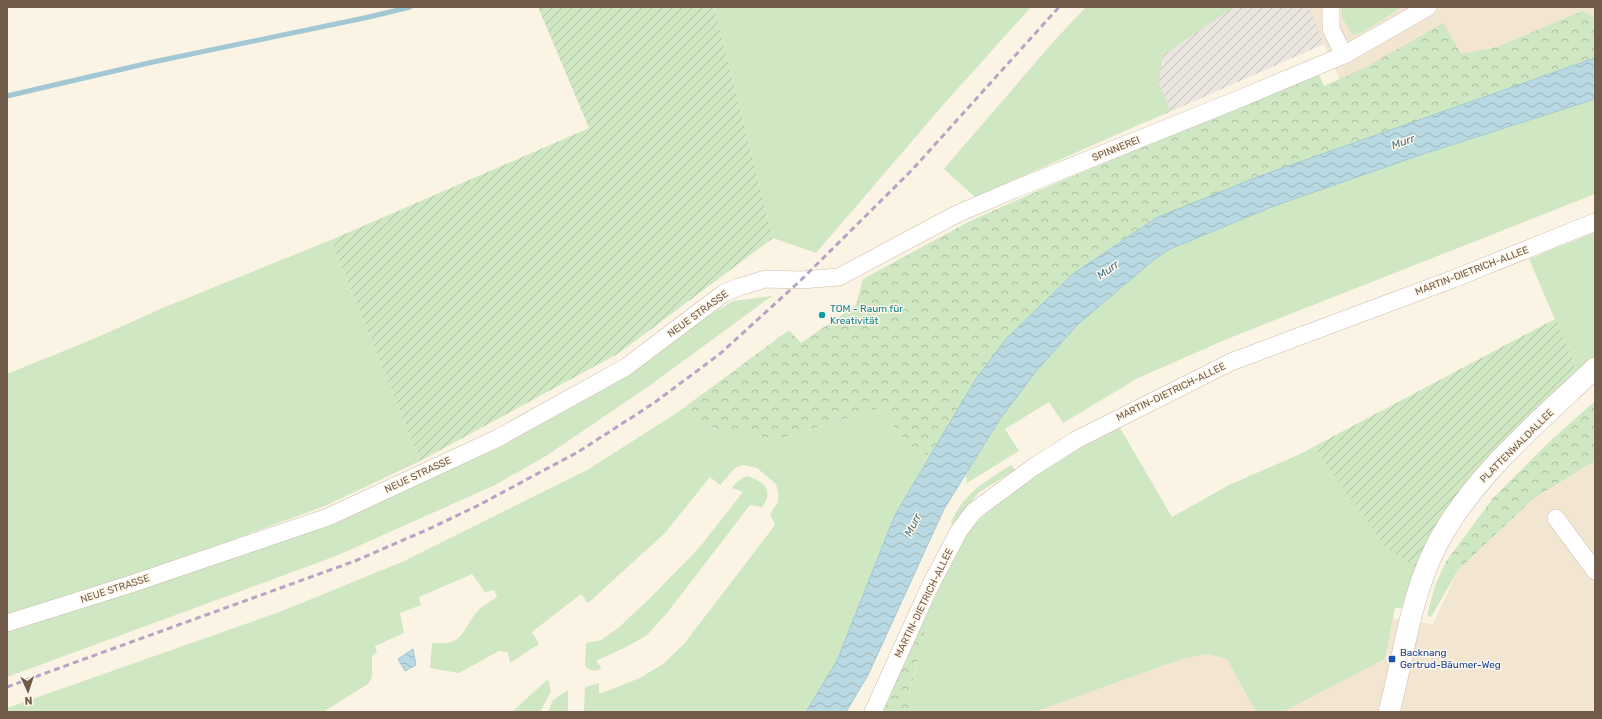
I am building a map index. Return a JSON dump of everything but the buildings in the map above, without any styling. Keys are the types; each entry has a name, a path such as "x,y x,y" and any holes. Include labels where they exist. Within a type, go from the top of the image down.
{"street":[{"path":"1331,7 1332,29 1344,55"},
{"name":"SPINNEREI","path":"801,280 839,277 950,218 979,205 1344,55 1428,7"},
{"name":"MARTIN-DIETRICH-ALLEE","path":"873,712 930,586 958,531 974,511 995,494 1035,466 1076,440 1230,362 1446,281 1595,222"},
{"name":"NEUE STRASSE","path":"7,623 128,585 328,517 496,439 626,367 724,293 765,279 801,280"},
{"name":"PLATTENWALDALLEE","path":"1389,712 1418,593 1431,557 1450,524 1486,474 1595,368"},
{"path":"1556,518 1595,571"}],"shaded area":[{"path":"1086,7 1309,7 1324,44 1149,121 944,169 1055,40"},
{"path":"1308,7 1595,7 1595,58 1367,140"},
{"path":"1595,461 1595,712 1283,712 1385,659 1393,619 1433,624 1458,570 1534,498"},
{"path":"1207,654 1227,659 1256,712 1034,712 1182,659"}],"green space":[{"path":"538,7 714,7 773,238 619,353 420,461 331,240 589,128"},
{"path":"714,7 1031,7 943,105 816,253 773,238"},
{"path":"1086,7 1234,7 1162,56 1159,84 1170,111 975,197 944,169 1055,40"},
{"path":"1343,7 1402,7 1363,32 1353,35 1341,16"},
{"path":"1582,11 1595,18 1595,58 1156,218 1073,274 1007,338 976,379 931,457 910,446 879,408 780,439 723,432 678,412 789,330 801,343 856,305 863,279 968,222 1042,189 1318,73 1324,86 1368,66 1443,23 1461,54 1497,47"},
{"path":"1595,99 1595,194 1227,339 1138,378 1063,423 1049,402 1005,429 1019,451 967,483 966,475 1000,419 1037,370 1078,324 1156,258 1170,249 1274,206 1400,162"},
{"path":"1595,232 1595,357 1578,373 1529,259"},
{"path":"331,240 420,461 325,506 178,560 7,617 7,374 91,340 165,307"},
{"path":"772,296 649,386 546,456 495,485 336,556 7,677 7,631 330,524 502,446 610,386 704,318 733,301"},
{"path":"1555,319 1578,373 1417,569 1386,548 1315,446"},
{"path":"1595,401 1595,461 1534,498 1458,570 1445,563 1493,498 1550,441"},
{"path":"879,408 910,446 931,457 895,515 837,661 806,712 584,712 585,687 599,683 599,694 640,678 663,664 684,644 775,525 770,514 778,502 776,484 757,468 743,465 735,468 720,485 710,477 665,533 588,603 581,594 532,632 539,644 510,663 508,652 499,651 459,673 430,668 432,643 451,642 456,640 479,610 497,597 494,590 485,592 472,574 419,597 421,605 400,613 404,633 375,646 377,652 372,656 372,677 368,684 323,712 7,712 7,708 282,611 402,562 589,469 678,412 723,432 780,439"},
{"path":"1119,426 1172,517 1229,485 1315,446 1322,458 1417,569 1404,608 1395,608 1385,659 1283,712 1256,712 1227,659 1207,654 1182,659 1034,712 909,712 909,694 925,633 925,617 967,532 999,501 1072,452"},
{"path":"1011,465 1015,470 978,493 954,525 951,522 969,495"},
{"path":"747,476 759,481 766,487 766,501 762,507 750,505 667,613 646,636 596,661 601,669 593,670 585,666 586,643 601,640 617,629 699,548 743,492 732,488 738,481"},
{"path":"1445,563 1458,570 1431,617 1427,615 1435,586"},
{"path":"925,617 925,633 909,694 909,712 880,712"},
{"path":"548,679 551,691 540,712 512,712"},
{"path":"568,690 568,712 548,712 553,700"}],"water":[{"name":"Murr","path":"1595,58 1595,99 1417,156 1274,206 1170,249 1156,258 1078,324 1037,370 1000,419 944,509 868,675 846,712 806,712 837,661 895,515 976,379 1007,338 1073,274 1156,218 1260,176"},
{"path":"413,649 416,665 405,671 398,659"}],"waterway":[{"path":"7,96 153,62 410,7"}],"railway":[{"path":"7,687 355,561 431,528 479,505 578,452 654,403 721,353 801,280 912,170 1059,7"}],"place":[{"name":"TOM - Raum für Kreativität","path":"822,315"},
{"name":"Backnang Gertrud-Bäumer-Weg","path":"1392,659"}]}
